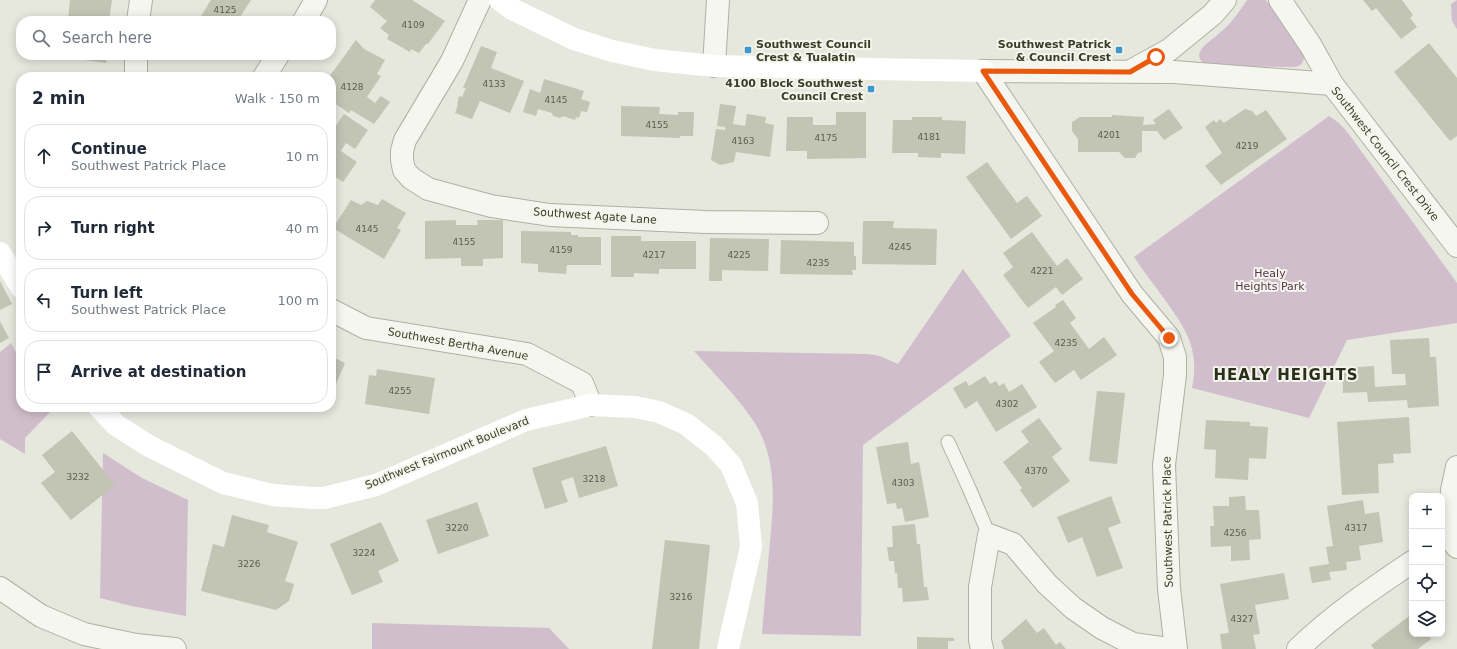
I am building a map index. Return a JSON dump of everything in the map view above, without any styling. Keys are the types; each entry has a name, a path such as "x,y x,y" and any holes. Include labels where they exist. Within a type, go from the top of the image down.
{"street":[{"path":"139,16 141,0"},
{"path":"307,16 316,0"},
{"name":"Southwest Agate Lane","path":"480,0 452,61 405,140 402,151 402,160 404,170 411,178 428,189 491,206 550,215 705,222 817,223"},
{"name":"Southwest Council Crest Drive","path":"500,0 512,9 574,39 612,51 655,60 714,66 983,71 1174,72 1332,84 1457,246"},
{"path":"714,66 718,0"},
{"path":"1130,72 1169,50 1213,14 1225,0"},
{"path":"1280,0 1311,46 1332,84"},
{"path":"136,60 136,72"},
{"path":"267,72 275,60"},
{"name":"Southwest Patrick Place","path":"983,71 1132,294 1169,338 1175,357 1175,375 1164,466 1169,589 1176,649"},
{"path":"0,253 16,279"},
{"name":"Southwest Bertha Avenue","path":"336,313 366,328 527,354 582,383 591,405"},
{"name":"Southwest Fairmount Boulevard","path":"104,412 116,425 149,446 223,483 273,495 313,498 324,498 376,485 526,420 591,405 635,406 660,412 686,424 714,446 731,465 746,504 751,547 728,649"},
{"path":"1451,539 1452,490 1457,467"},
{"path":"982,649 980,640 980,587 988,535 1013,544 1047,584 1073,608 1102,628 1133,644 1168,649"},
{"path":"1298,649 1314,633 1356,600 1409,564"},
{"path":"0,588 41,616 84,634 136,645 175,649"}],"lane":[{"path":"948,442 988,535"}],"green space":[{"path":"1247,0 1266,0 1304,53 1304,58 1301,64 1294,67 1209,66 1200,60 1199,55 1203,48 1229,24"},
{"path":"1457,0 1457,29 1452,21 1451,4"},
{"name":"Healy Heights Park","path":"1329,116 1339,123 1348,133 1457,283 1457,323 1347,340 1309,418 1192,388 1194,374 1193,351 1185,331 1173,311 1134,257"},
{"path":"963,269 1011,336 863,445 861,636 762,634 773,503 773,487 768,455 763,440 750,415 735,396 694,351 868,354 880,356 898,364"},
{"path":"11,343 16,352 16,412 50,412 25,438 25,454 0,439 0,352"},
{"path":"103,453 142,478 188,500 186,616 131,606 100,598"},
{"path":"372,623 549,628 569,649 372,649"}],"building":[{"path":"70,0 112,0 110,16 68,16"},
{"path":"211,0 251,0 241,16 201,16"},
{"path":"375,0 412,0 445,21 428,44 426,44 419,53 411,49 410,52 387,39 389,35 380,28 387,21 370,7"},
{"path":"1363,0 1402,0 1413,15 1410,18 1417,27 1401,39 1376,8 1372,11"},
{"path":"356,40 364,49 385,60 377,74 381,76 367,97 375,103 381,96 390,102 374,124 351,110 349,113 336,104 336,72 333,72"},
{"path":"1429,43 1457,78 1457,136 1450,141 1394,72"},
{"path":"481,46 497,52 491,68 524,81 510,113 480,101 472,119 455,113 459,96 462,97 466,88 463,88"},
{"path":"84,60 106,60 106,63"},
{"path":"544,79 584,91 581,99 590,102 587,112 581,111 579,118 576,117 575,120 563,116 560,118 553,116 552,113 538,109 536,116 523,112 530,89 540,93"},
{"path":"720,104 736,106 733,124 745,126 747,114 766,117 765,123 774,125 770,157 736,152 734,162 720,165 711,160 716,129 725,130 725,127 717,126"},
{"path":"621,106 660,107 659,114 678,115 678,112 694,112 693,136 680,136 680,138 621,136"},
{"path":"1169,109 1183,128 1164,140 1157,131 1142,131 1142,152 1138,153 1135,158 1125,158 1119,152 1078,152 1078,139 1072,131 1072,122 1080,117 1112,117 1112,115 1144,117 1143,125 1156,124 1153,120"},
{"path":"1245,109 1252,111 1256,116 1266,110 1287,139 1221,185 1205,166 1222,153 1205,127 1214,120 1216,123 1220,119 1224,123"},
{"path":"836,112 866,112 866,158 807,159 807,151 786,151 787,117 813,117 813,125 836,125"},
{"path":"344,114 368,130 355,149 346,143 341,151 357,162 343,182 336,177 336,126"},
{"path":"912,117 942,117 942,120 966,121 965,154 941,153 941,158 918,157 918,153 892,153 893,120 912,120"},
{"path":"987,162 1017,203 1027,196 1042,216 1011,239 966,177"},
{"path":"382,199 406,213 397,228 401,230 384,259 336,230 336,223 351,200 361,205 367,201 378,205"},
{"path":"456,220 456,225 478,225 477,220 503,220 503,258 483,259 483,266 461,266 461,258 425,259 425,221"},
{"path":"863,221 894,221 893,228 937,229 936,265 862,264"},
{"path":"521,231 571,232 571,235 578,235 578,237 601,237 601,265 567,265 566,274 538,272 538,264 521,263"},
{"path":"1032,232 1057,266 1067,258 1083,279 1062,295 1056,287 1028,308 1003,275 1013,267 1003,253"},
{"path":"611,236 641,236 641,241 696,241 696,269 659,269 659,274 634,273 634,277 611,277"},
{"path":"710,238 769,239 768,271 722,270 722,281 709,281"},
{"path":"781,240 854,242 856,270 852,270 853,275 780,274"},
{"path":"0,281 12,304 0,310"},
{"path":"1063,300 1076,318 1070,323 1089,349 1104,337 1117,355 1081,380 1074,370 1055,383 1039,362 1054,351 1033,323 1056,307 1055,305"},
{"path":"0,321 9,338 0,343"},
{"path":"1429,338 1430,357 1436,357 1439,406 1408,408 1407,400 1368,402 1367,392 1343,393 1342,368 1374,366 1375,387 1406,385 1405,374 1392,374 1390,340"},
{"path":"336,358 345,363 336,384"},
{"path":"377,369 435,378 429,414 365,404 369,375 376,376"},
{"path":"985,376 990,384 996,381 999,386 1004,383 1009,392 1022,384 1037,407 996,432 977,401 965,409 953,388 966,381 969,386"},
{"path":"1097,391 1125,393 1117,464 1089,461"},
{"path":"1409,417 1411,453 1393,454 1394,463 1378,464 1379,493 1342,495 1337,422"},
{"path":"1039,418 1062,449 1052,457 1070,481 1033,508 1020,490 1022,488 1003,462 1029,442 1021,431"},
{"path":"1206,420 1250,422 1250,426 1268,427 1266,459 1249,458 1248,480 1215,478 1216,450 1204,449"},
{"path":"72,431 115,485 71,520 41,483 55,472 42,455"},
{"path":"908,442 911,464 919,462 929,517 905,522 902,508 897,509 896,503 887,504 876,447"},
{"path":"606,446 618,486 579,498 573,477 561,481 568,502 545,509 532,468"},
{"path":"1111,496 1121,523 1108,528 1123,568 1097,577 1082,537 1068,543 1057,517"},
{"path":"1245,496 1246,510 1259,510 1261,539 1249,540 1250,560 1231,561 1231,546 1211,547 1210,526 1214,526 1213,506 1229,506 1229,497"},
{"path":"1363,500 1365,514 1379,512 1383,542 1359,546 1361,560 1346,562 1347,570 1329,572 1331,580 1312,583 1309,567 1329,564 1326,547 1333,546 1327,506"},
{"path":"477,502 489,536 438,554 426,520"},
{"path":"232,515 269,525 267,532 298,542 285,581 294,584 289,601 276,610 201,591 213,544 224,547"},
{"path":"381,522 399,561 378,571 383,582 352,595 330,544"},
{"path":"915,524 917,544 920,544 924,587 927,587 929,600 903,602 902,588 898,588 897,573 895,573 894,561 889,561 887,547 893,547 892,526"},
{"path":"665,540 710,545 699,649 652,649"},
{"path":"1284,573 1289,599 1255,605 1260,634 1253,635 1256,649 1222,649 1220,634 1229,633 1220,584"},
{"path":"1409,616 1409,637 1429,637 1431,639 1418,649 1374,649 1371,645"},
{"path":"1026,619 1037,633 1044,628 1056,645 1060,642 1066,649 1004,649 1001,641"},
{"path":"917,637 954,638 954,641 948,641 948,649 917,649"}],"place":[{"name":"Southwest Council Crest & Tualatin","path":"748,50"},
{"name":"Southwest Patrick & Council Crest","path":"1119,50"},
{"name":"4100 Block Southwest Council Crest","path":"871,89"}],"district":[{"name":"HEALY HEIGHTS","path":"1286,375"}],"route":[{"path":"1156,57 1130,72 983,71 1132,294 1169,338"}]}
